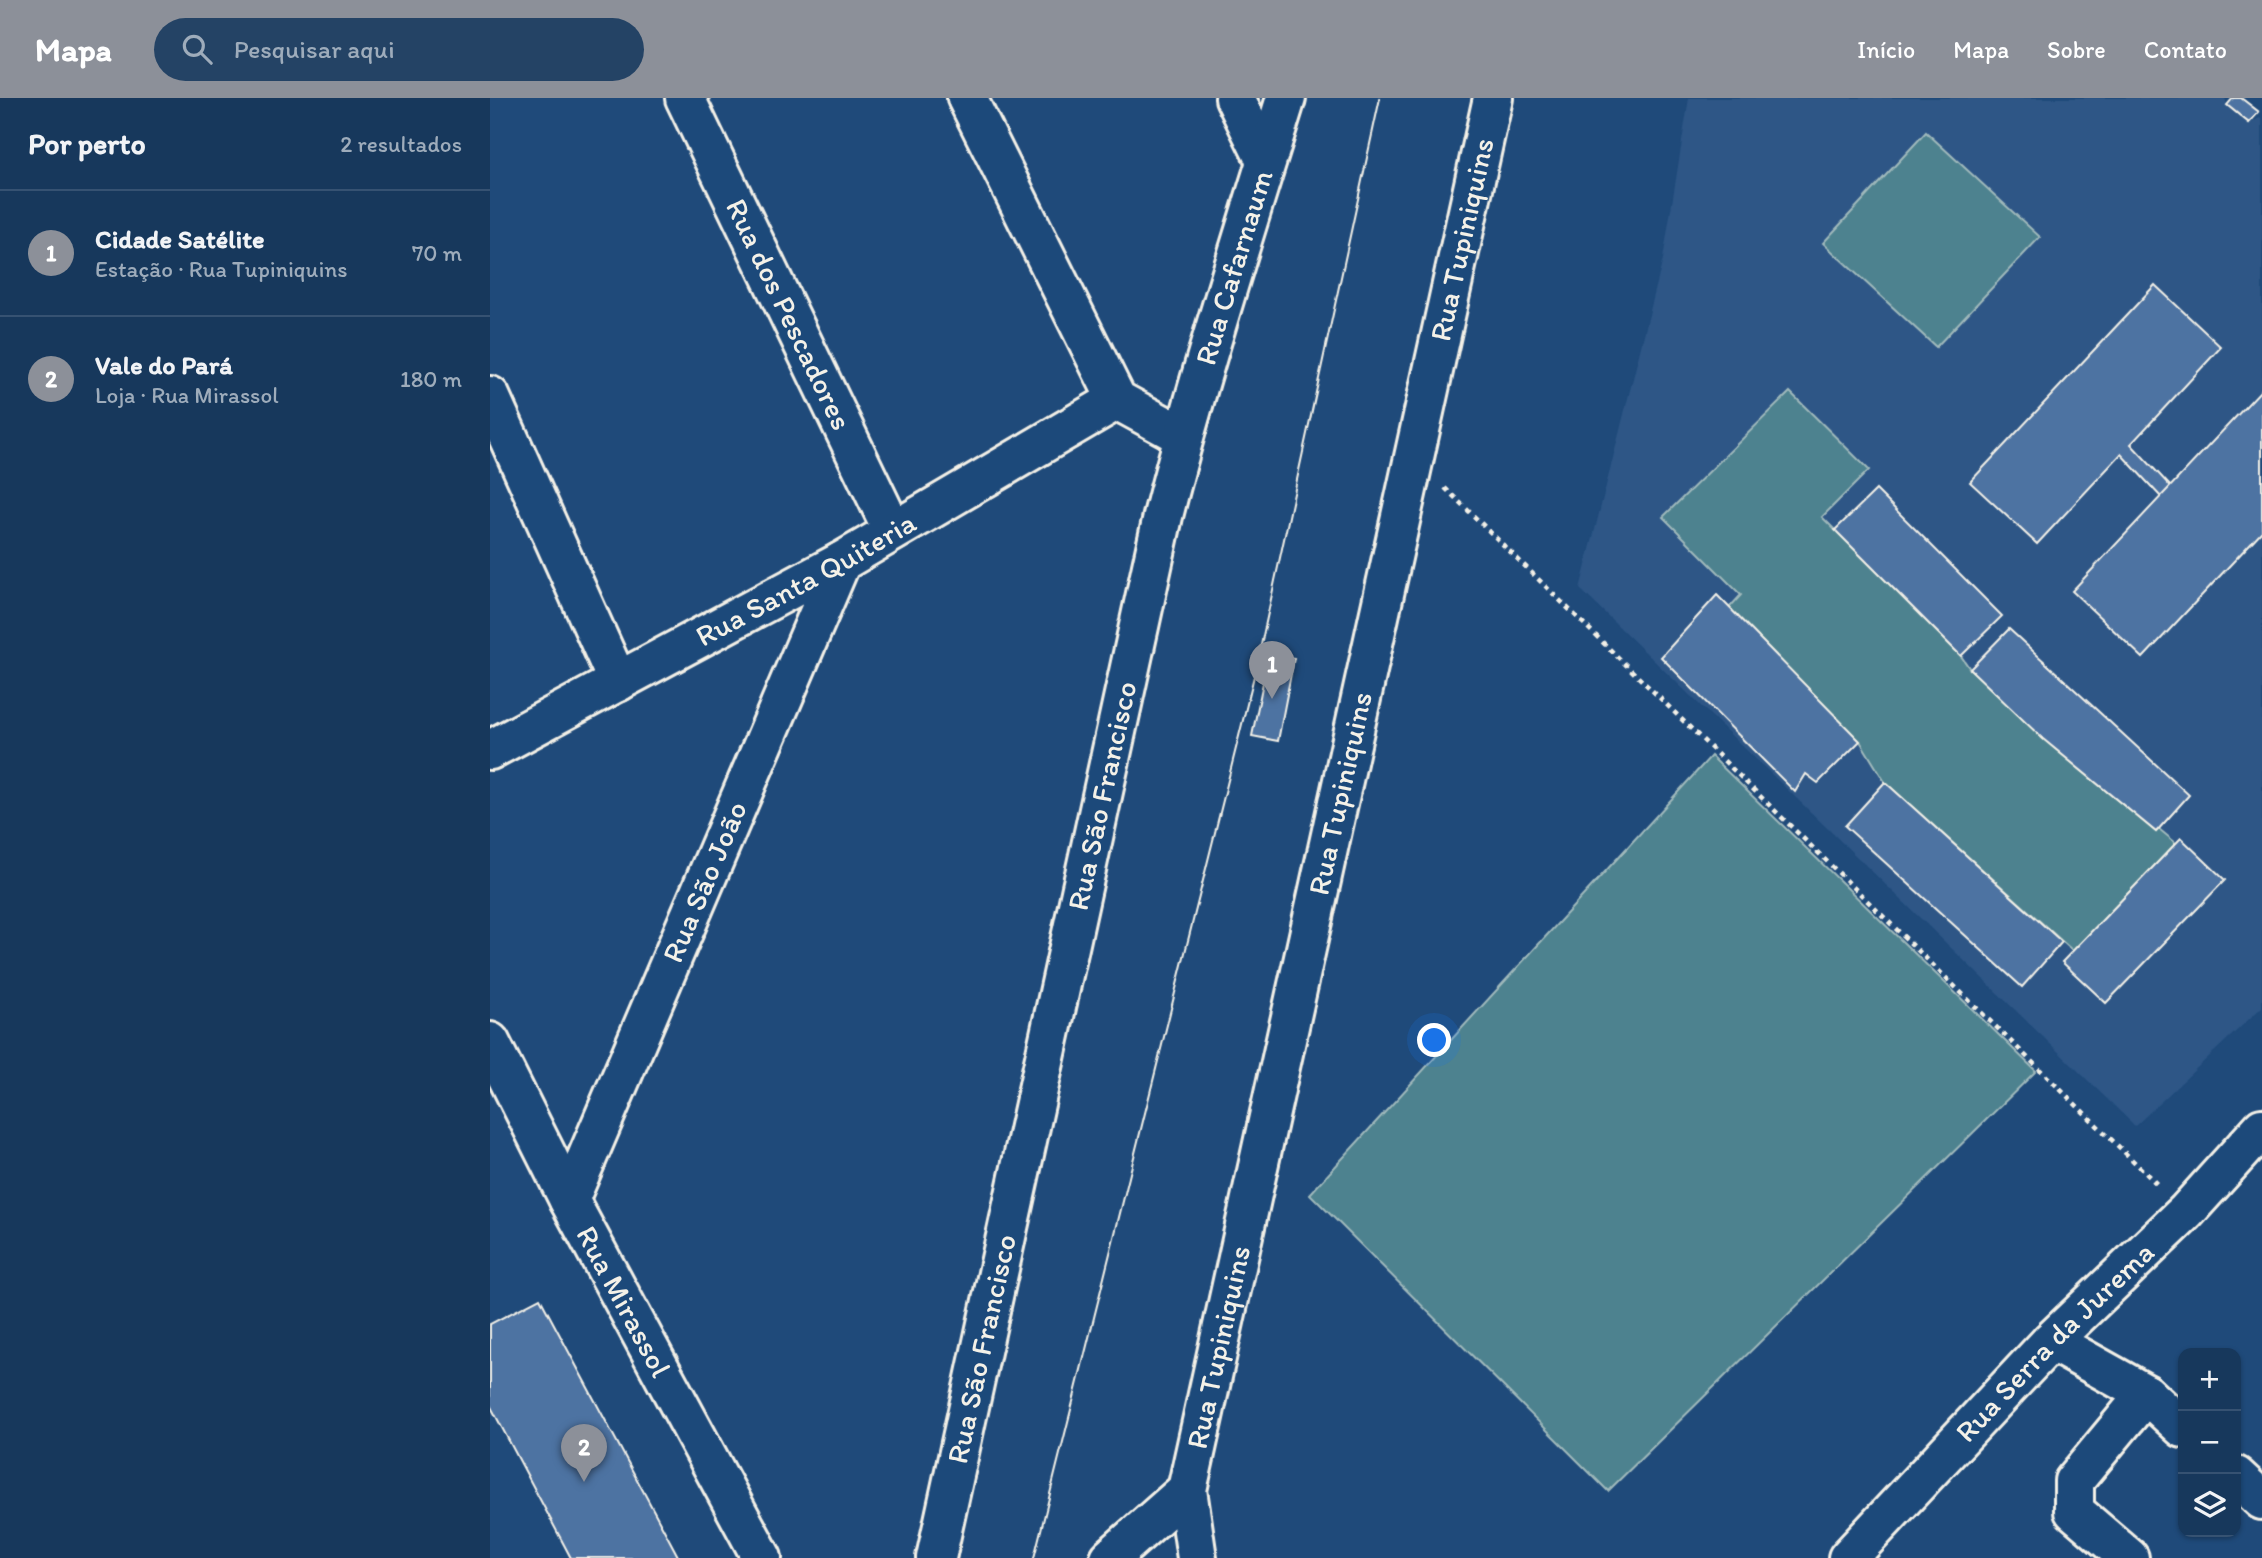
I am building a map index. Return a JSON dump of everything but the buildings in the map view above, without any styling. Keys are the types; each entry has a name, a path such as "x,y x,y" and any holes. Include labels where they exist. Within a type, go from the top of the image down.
{"street":[{"name":"Rua dos Pescadores","path":"685,98 893,531"},
{"path":"967,98 1117,400 1183,436"},
{"path":"1235,98 1266,162"},
{"name":"Rua Cafarnaum","path":"1183,436 1286,98"},
{"name":"Rua Tupiniquins","path":"1197,1558 1186,1489 1493,98"},
{"path":"490,396 618,682"},
{"name":"Rua Santa Quiteria","path":"490,750 841,562 1117,400"},
{"name":"Rua São Francisco","path":"936,1558 1163,516 1183,436"},
{"name":"Rua São João","path":"569,1200 841,562"},
{"name":"Rua Mirassol","path":"490,1042 569,1200 762,1558"},
{"name":"Rua Serra da Jurema","path":"1848,1558 2051,1341 2186,1212 2262,1128"},
{"path":"2051,1341 2146,1394 2178,1423"},
{"path":"2129,1558 2074,1511 2074,1481 2146,1394"},
{"path":"2241,1481 2262,1500"},
{"name":"Rua Tupiniquins","path":"1110,1558 1186,1489"}],"path":[{"path":"1445,488 2186,1212"}],"shaded area":[{"path":"1689,98 2225,98 2227,105 2249,123 2262,117 2262,1007 2135,1126 1580,589 1663,259"}],"green space":[{"path":"1926,132 2040,237 1936,347 1823,243"},
{"path":"1790,392 1869,470 1822,517 1961,656 1970,669 2054,748 2156,832 2159,829 2176,843 2073,951 1885,782 1860,741 1729,608 1741,595 1663,517"},
{"path":"1711,756 2036,1071 1608,1491 1310,1194"}],"tram line":[{"path":"1034,1558 1256,668 1380,98"}],"place":[{"name":"Cidade Satélite","path":"1272,699"},
{"name":"Vale do Pará","path":"584,1482"}]}
